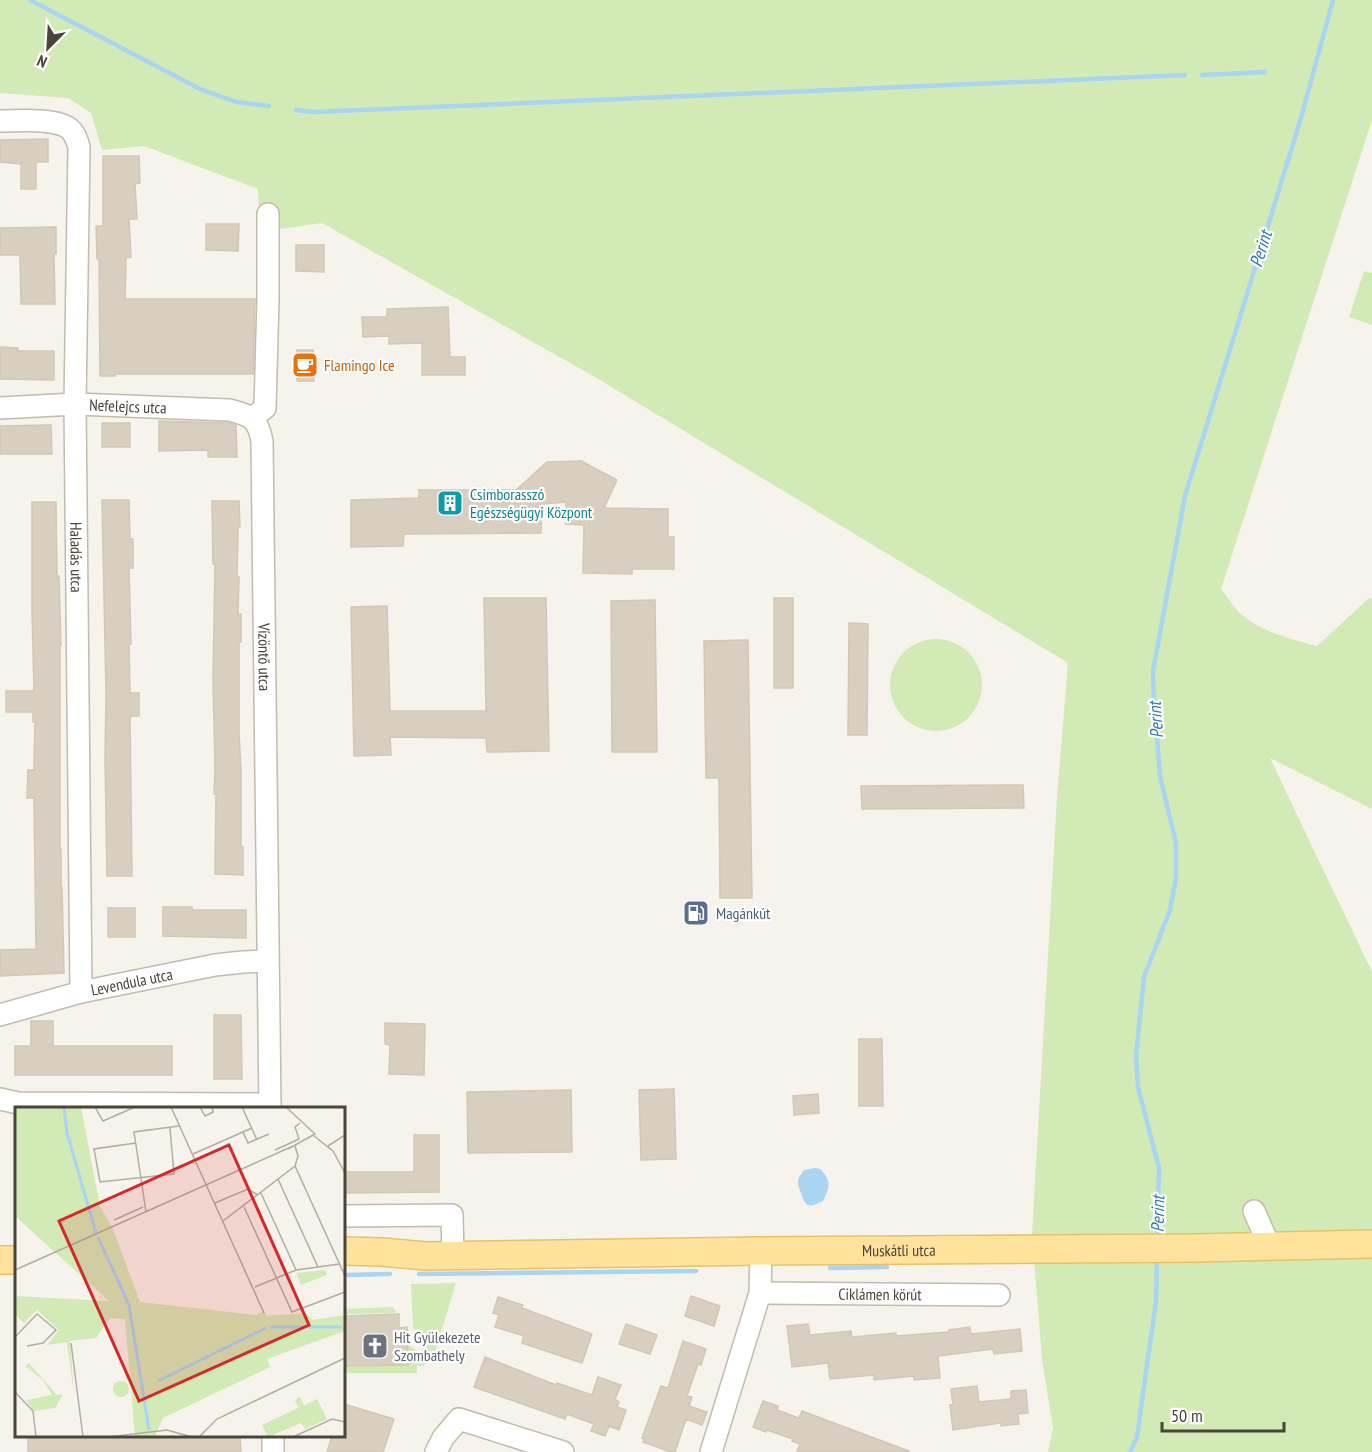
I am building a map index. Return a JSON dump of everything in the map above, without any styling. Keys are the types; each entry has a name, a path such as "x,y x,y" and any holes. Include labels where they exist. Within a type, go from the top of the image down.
{"main road":[{"name":"Muskátli utca","path":"345,1251 453,1256 1372,1244"},
{"name":"Muskátli utca","path":"345,1265 426,1256"}],"street":[{"name":"Haladás utca","path":"0,121 43,122 68,128 76,136 79,147 75,404 81,992"},
{"path":"252,418 265,408 268,214"},
{"name":"Nefelejcs utca","path":"0,408 75,404 229,410 252,418"},
{"name":"Vízöntő utca","path":"252,418 260,428 262,441 270,1106"},
{"name":"Levendula utca","path":"0,1015 81,992 215,965 268,961"},
{"path":"0,1099 18,1103 270,1106"},
{"path":"1254,1211 1269,1245"},
{"path":"345,1216 452,1215 453,1256"},
{"path":"711,1452 760,1293 761,1251"},
{"name":"Ciklámen körút","path":"760,1293 999,1295"},
{"path":"436,1452 443,1438 459,1419 563,1452"}],"green space":[{"path":"0,0 1372,0 1372,120 1221,589 1239,612 1250,621 1278,635 1317,646 1368,599 1372,598 1372,809 1270,758 1372,972 1372,1452 1048,1452 1053,1428 1042,1360 1032,1234 1057,797 1068,663 595,377 322,223 260,232 258,189 144,146 102,150 91,113 68,98 0,93"},
{"path":"1364,271 1372,273 1372,325 1349,317"},
{"path":"936,639 953,643 968,653 978,668 982,685 978,702 968,717 953,727 936,731 919,727 904,717 894,702 890,685 894,668 904,653 919,643"},
{"path":"456,1283 433,1359 424,1355 421,1349 428,1344 428,1338 423,1332 414,1330 411,1284"},
{"path":"392,1307 396,1311 395,1313 345,1314 345,1309"},
{"path":"407,1327 411,1347 426,1360 424,1366 417,1366 417,1373 345,1373 345,1366 407,1365"}],"water":[{"path":"820,1169 827,1177 828,1188 823,1201 808,1205 803,1198 798,1181 804,1170"}],"building":[{"path":"48,139 48,162 36,162 36,189 21,189 21,164 0,162 0,140"},
{"path":"103,156 139,156 140,183 135,184 137,219 129,219 131,257 126,258 125,299 255,299 253,374 115,374 115,376 100,376 99,259 97,259 96,226 103,226"},
{"path":"206,224 239,224 238,251 206,250"},
{"path":"56,227 55,304 21,304 20,255 0,255 0,228"},
{"path":"296,245 324,245 324,272 296,271"},
{"path":"448,307 450,357 465,357 465,375 422,375 422,343 389,344 389,336 363,337 362,317 387,317 387,309"},
{"path":"0,347 18,348 17,351 54,351 54,380 0,379"},
{"name":"Flamingo Ice","path":"297,350 313,350 314,381 297,381"},
{"path":"159,421 236,425 237,457 208,457 208,450 159,451"},
{"path":"102,423 130,423 130,447 102,447"},
{"path":"51,425 52,454 0,454 0,426"},
{"name":"Csimborasszó Egészségügyi Központ","path":"581,461 617,480 604,508 668,509 668,537 674,537 674,569 632,569 632,574 583,573 584,525 566,524 566,502 542,504 541,533 404,534 403,546 351,547 351,500 419,498 419,490 516,490 547,462"},
{"path":"102,500 129,500 130,539 133,539 133,568 129,568 130,693 139,693 139,716 130,716 132,876 107,876"},
{"path":"212,501 239,501 237,577 239,577 238,614 241,614 239,732 243,875 215,874 216,794 214,794 213,680 215,564 213,564"},
{"path":"32,502 56,502 61,645 60,849 64,973 0,976 0,950 36,949 34,798 27,798 28,770 34,770 35,722 33,722 33,712 6,712 6,691 34,691"},
{"path":"484,598 546,598 549,751 487,752 486,738 390,737 391,755 354,756 351,607 387,606 390,711 486,711"},
{"path":"774,598 793,598 793,688 774,688"},
{"path":"655,600 657,752 612,752 611,601"},
{"path":"849,623 868,624 867,735 848,735"},
{"path":"748,640 752,898 720,898 719,778 706,778 704,641"},
{"path":"1023,785 1024,808 862,809 861,786"},
{"path":"163,907 192,907 192,910 246,910 246,938 163,936"},
{"path":"108,908 135,908 135,937 108,937"},
{"path":"214,1015 241,1015 242,1079 214,1079"},
{"path":"31,1021 53,1021 53,1046 172,1046 172,1075 15,1075 15,1046 31,1046"},
{"path":"385,1023 425,1024 424,1075 389,1074 390,1045 385,1044"},
{"path":"859,1039 882,1039 883,1106 859,1106"},
{"path":"674,1089 676,1159 641,1160 639,1090"},
{"path":"571,1090 572,1152 468,1153 467,1092"},
{"path":"818,1094 819,1113 794,1115 793,1096"},
{"path":"414,1135 439,1135 439,1192 345,1193 345,1172 414,1172"},
{"path":"691,1296 720,1306 714,1326 685,1316"},
{"path":"498,1297 592,1334 582,1363 522,1343 524,1336 495,1327 499,1315 493,1313"},
{"name":"Hit Gyülekezete Szombathely","path":"399,1314 399,1328 407,1327 408,1365 345,1366 345,1316"},
{"path":"626,1324 657,1335 650,1354 619,1344"},
{"path":"808,1324 810,1335 851,1331 852,1337 949,1332 949,1330 970,1327 971,1334 1020,1329 1022,1351 994,1354 993,1349 938,1356 940,1378 914,1380 914,1376 874,1380 874,1375 830,1379 828,1363 792,1367 787,1326"},
{"path":"683,1341 706,1349 687,1396 692,1397 689,1406 707,1412 702,1425 686,1419 675,1452 671,1452 643,1442 642,1438 661,1386 668,1388"},
{"path":"485,1357 556,1385 557,1383 592,1395 598,1377 621,1385 615,1399 619,1402 617,1407 626,1410 619,1430 609,1426 605,1436 591,1431 594,1424 567,1414 565,1419 474,1387"},
{"path":"977,1386 979,1402 1011,1399 1011,1391 1026,1390 1028,1413 1018,1414 1019,1424 1001,1426 1001,1423 953,1430 951,1389"},
{"path":"763,1401 778,1406 777,1410 799,1418 802,1411 909,1452 797,1452 800,1444 792,1441 793,1439 753,1427"},
{"path":"345,1404 394,1419 383,1452 327,1452 332,1437 345,1437"},
{"path":"28,1437 240,1437 241,1452 28,1452"}],"waterway":[{"path":"30,0 200,89 236,102 269,106"},
{"name":"Perint","path":"1157,1239 1159,1168 1138,1087 1136,1056 1144,977 1170,910 1176,878 1176,843 1160,776 1153,671 1185,496 1301,118 1333,0"},
{"path":"1202,75 1265,72"},
{"path":"296,110 313,112 1185,75"},
{"name":"Perint","path":"1130,1452 1137,1437 1156,1302 1157,1257"},
{"path":"830,1268 887,1267"},
{"path":"419,1274 696,1271"},
{"path":"345,1275 390,1274"}],"place":[{"name":"Flamingo Ice","path":"305,365"},
{"name":"Csimborasszó Egészségügyi Központ","path":"450,503"},
{"name":"Magánkút","path":"696,913"},
{"name":"Hit Gyülekezete Szombathely","path":"375,1346"}]}
